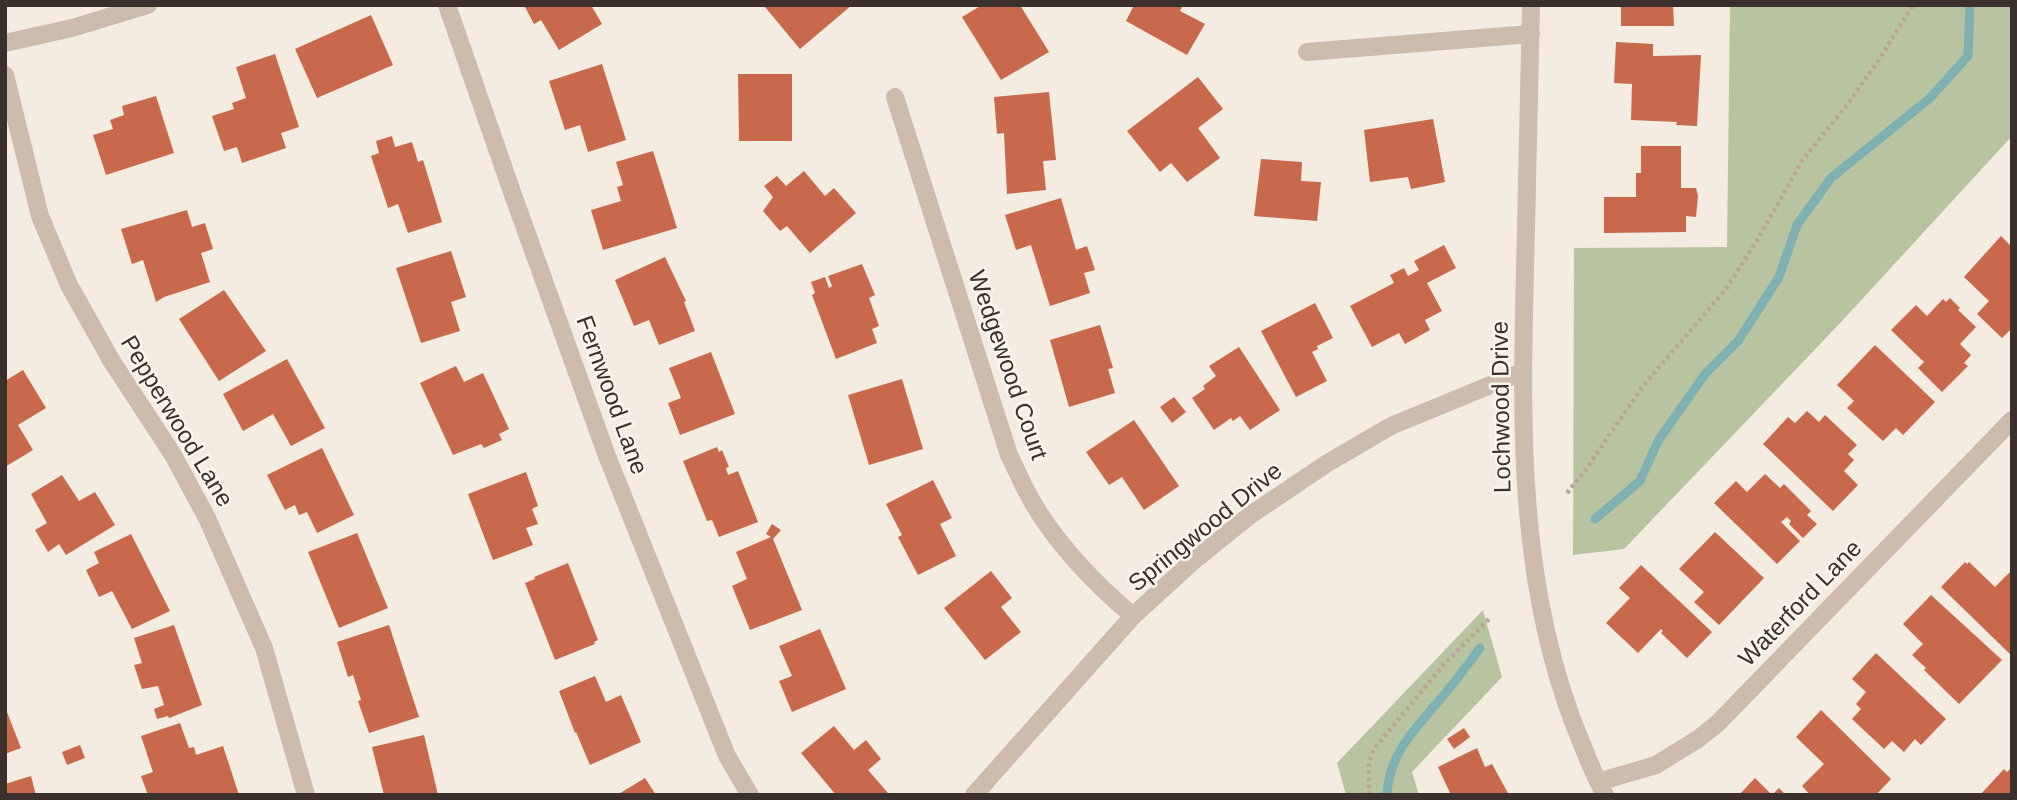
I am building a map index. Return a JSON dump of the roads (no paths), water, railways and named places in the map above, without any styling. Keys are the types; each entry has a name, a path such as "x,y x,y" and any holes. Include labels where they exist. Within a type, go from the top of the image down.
{"street":[{"path":"5,43 72,28 148,5"},
{"name":"Fernwood Lane","path":"447,5 607,456 727,756 750,795"},
{"name":"Lochwood Drive","path":"1531,5 1522,372 1531,557 1544,631 1565,702 1601,789"},
{"path":"1307,52 1531,34"},
{"name":"Pepperwood Lane","path":"5,75 40,216 69,285 111,360 173,455 207,518 264,648 306,795"},
{"name":"Wedgewood Court","path":"895,97 1009,455 1032,502 1063,548 1101,589 1132,616"},
{"name":"Springwood Drive","path":"974,795 1132,616 1239,524 1326,464 1391,426 1522,372"},
{"name":"Waterford Lane","path":"1601,789 1656,765 1718,723 2012,420"}],"waterway":[{"path":"1595,519 1640,481 1658,441 1705,374 1738,341 1779,277 1797,225 1831,178 1930,98 1968,56 1970,5"},
{"path":"1387,795 1393,766 1406,741 1480,648"}]}
